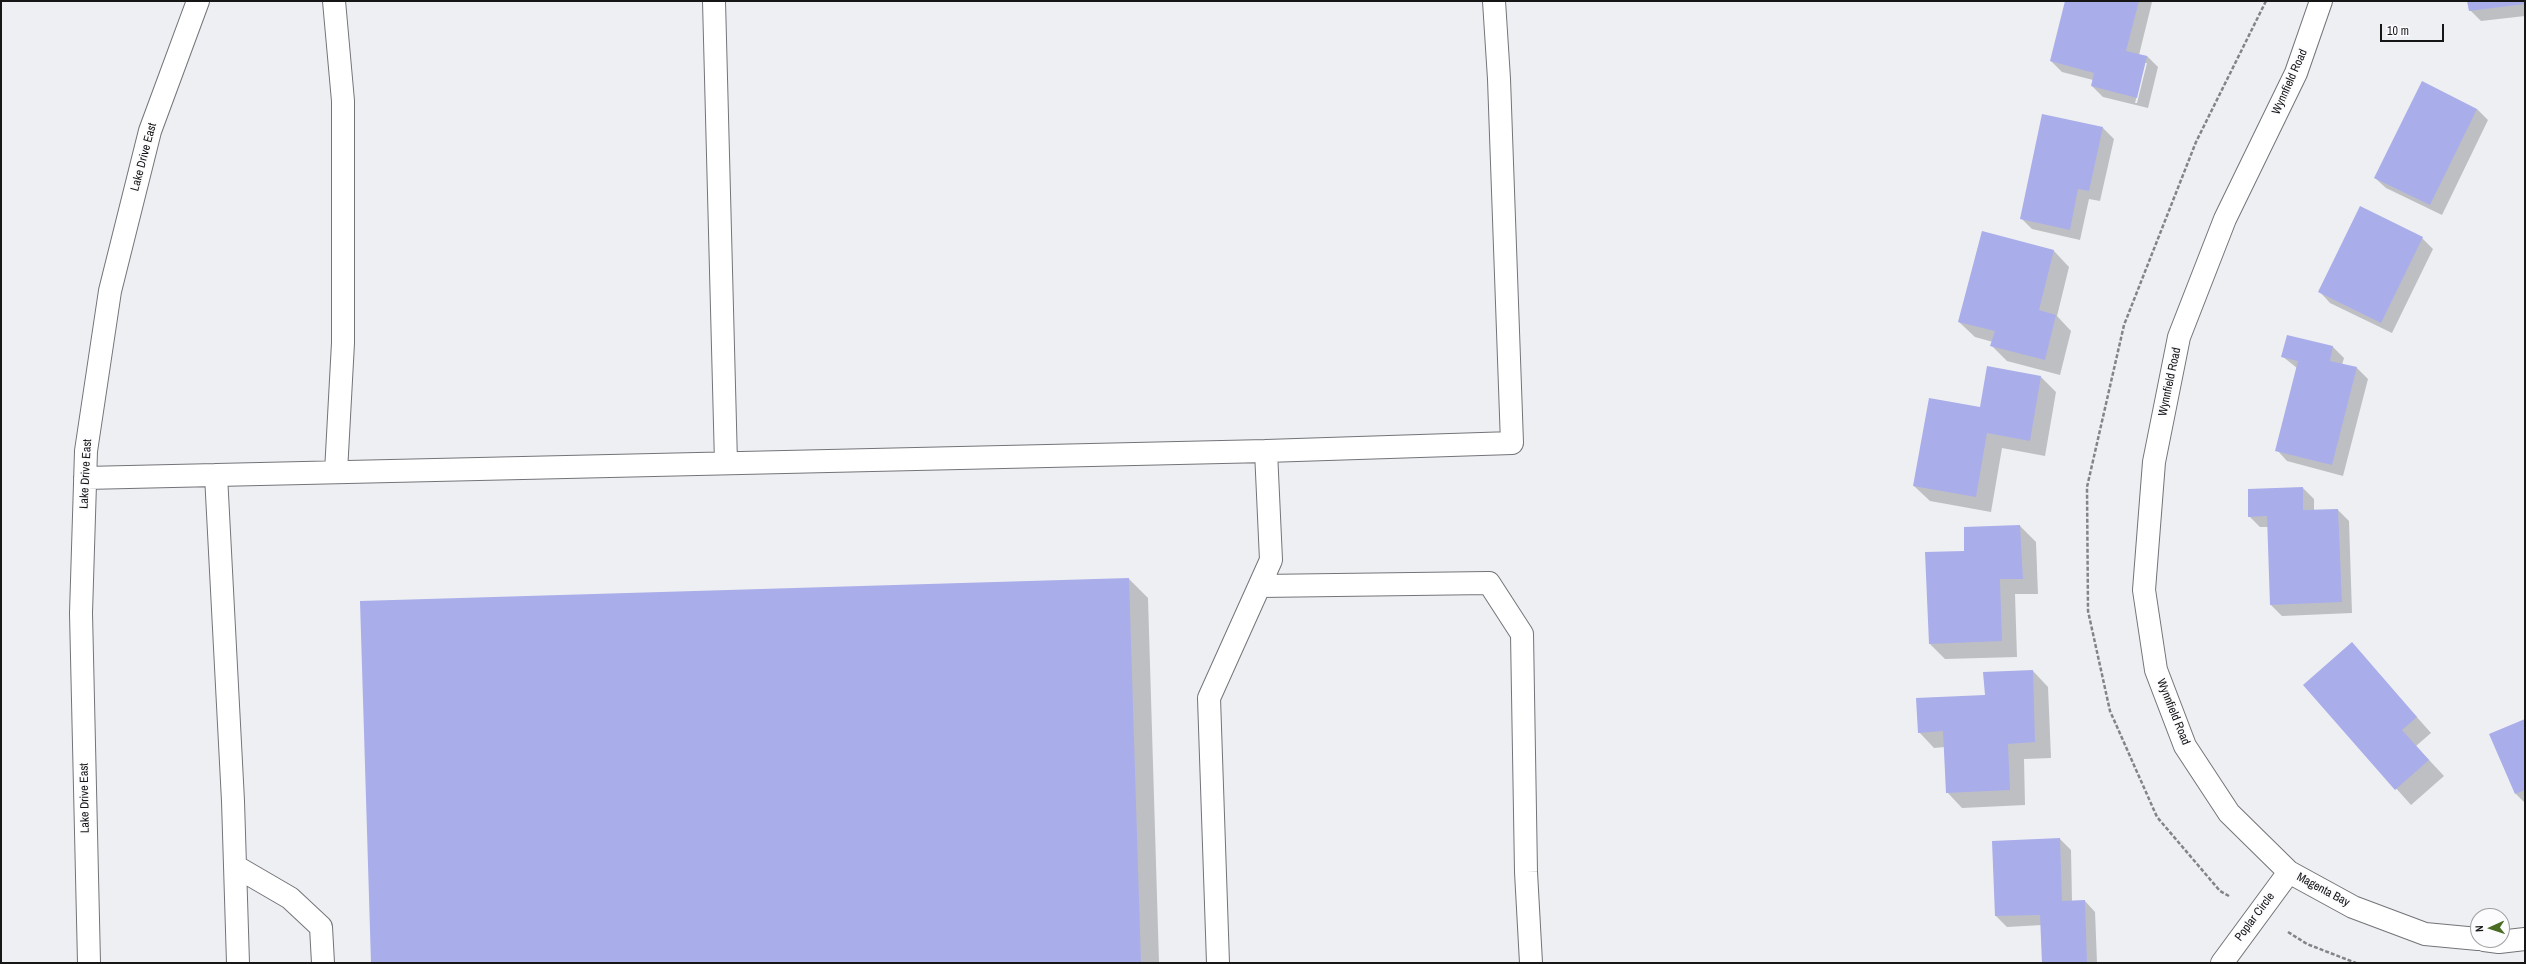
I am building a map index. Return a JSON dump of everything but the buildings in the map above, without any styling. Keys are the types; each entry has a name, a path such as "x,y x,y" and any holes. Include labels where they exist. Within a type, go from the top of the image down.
{"street":[{"name":"Lake Drive East","path":"89,963 81,613 86,451 110,291 150,131 198,1"},
{"path":"334,1 343,101 343,343 336,472"},
{"path":"714,1 726,463"},
{"path":"85,478 1266,451 1512,443 1499,79 1494,1"},
{"name":"Wynnfield Road","path":"2207,779 2185,746 2156,670 2144,590 2154,462 2179,337 2225,219 2296,73 2321,1"},
{"path":"1218,963 1210,698 1271,560 1266,451"},
{"path":"216,475 235,866 238,963"},
{"path":"1260,586 1489,583 1522,634 1526,872 1531,963"},
{"name":"Magenta Bay","path":"2207,779 2229,813 2289,872 2353,907 2425,934 2470,938"},
{"path":"235,866 290,898 321,927 323,963"},
{"name":"Poplar Circle","path":"2222,963 2289,872"},
{"path":"2510,941 2525,939"}]}
